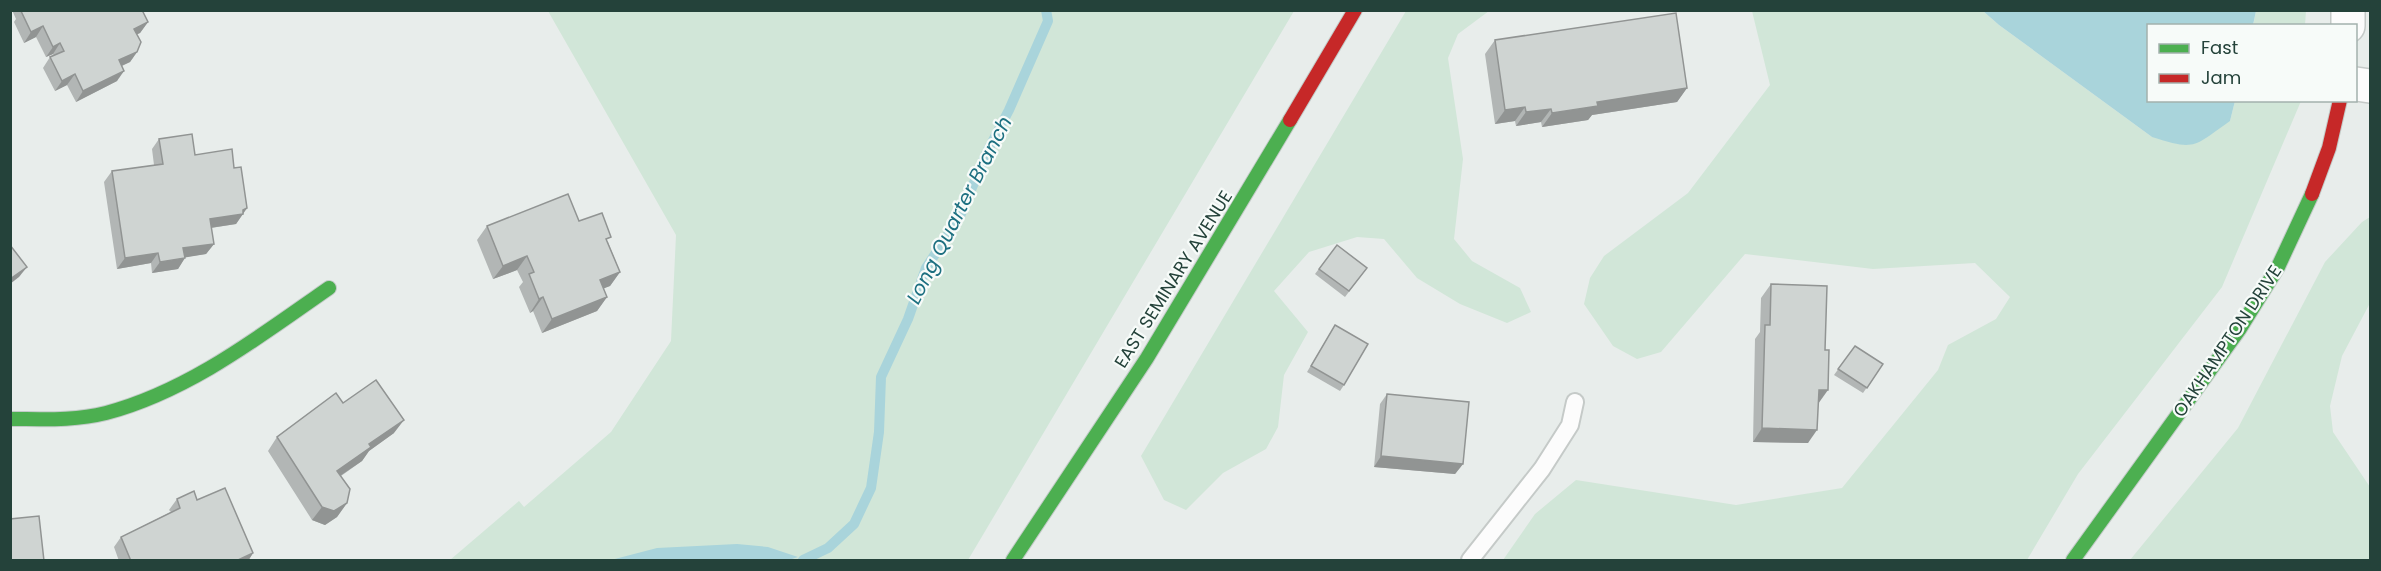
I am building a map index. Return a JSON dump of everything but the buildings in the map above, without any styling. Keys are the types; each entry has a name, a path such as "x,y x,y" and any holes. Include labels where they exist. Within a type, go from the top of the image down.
{"street":[{"name":"EAST SEMINARY AVENUE","path":"1013,561 1057,498 1185,294 1355,10"},
{"name":"OAKHAMPTON DRIVE","path":"2073,561 2239,330 2278,267 2308,206 2329,148 2340,102"},
{"path":"10,419 71,419 126,407 178,385 243,347 329,288"}],"lane":[{"path":"1470,561 1542,469 1570,425 1575,402"}],"green space":[{"path":"548,11 1294,11 968,560 450,560 519,501 524,507 611,432 671,341 676,235"},
{"path":"1406,11 1489,11 1458,34 1448,58 1463,159 1454,239 1472,261 1520,288 1531,312 1507,323 1460,304 1417,278 1384,239 1357,237 1309,252 1274,291 1308,332 1284,375 1278,427 1266,449 1223,473 1186,510 1164,500 1141,456"},
{"path":"1752,11 1983,11 2152,137 2230,121 2235,102 2301,102 2222,287 2078,474 2027,560 1503,560 1535,514 1576,480 1736,505 1842,488 1938,370 1948,345 1996,319 2010,297 1975,263 1873,269 1745,254 1661,352 1637,359 1613,346 1584,304 1590,278 1604,256 1688,193 1770,85"},
{"path":"2256,11 2306,11 2305,24 2253,24"},
{"path":"2370,217 2370,303 2342,356 2330,406 2333,432 2370,487 2370,560 2130,560 2238,428 2325,262 2362,222"}],"water":[{"path":"1983,11 2256,11 2253,24 2147,24 2147,102 2235,102 2230,121 2201,141 2186,145 2152,137"},
{"path":"737,544 768,547 798,557 789,560 611,560 657,548"}],"waterway":[{"name":"Long Quarter Branch","path":"803,560 828,548 854,524 871,488 879,432 881,377 908,319 926,268 960,216 987,152 1009,110 1048,21 1046,10"}],"traffic: fast":[{"path":"1013,560 1147,358 1290,120"},
{"path":"2073,560 2239,330 2278,267 2312,194"},
{"path":"10,419 82,417 106,413 137,403 166,391 223,360 329,288"}],"traffic: jam":[{"path":"1290,120 1355,10"},
{"path":"2312,194 2329,148 2340,102"}]}
